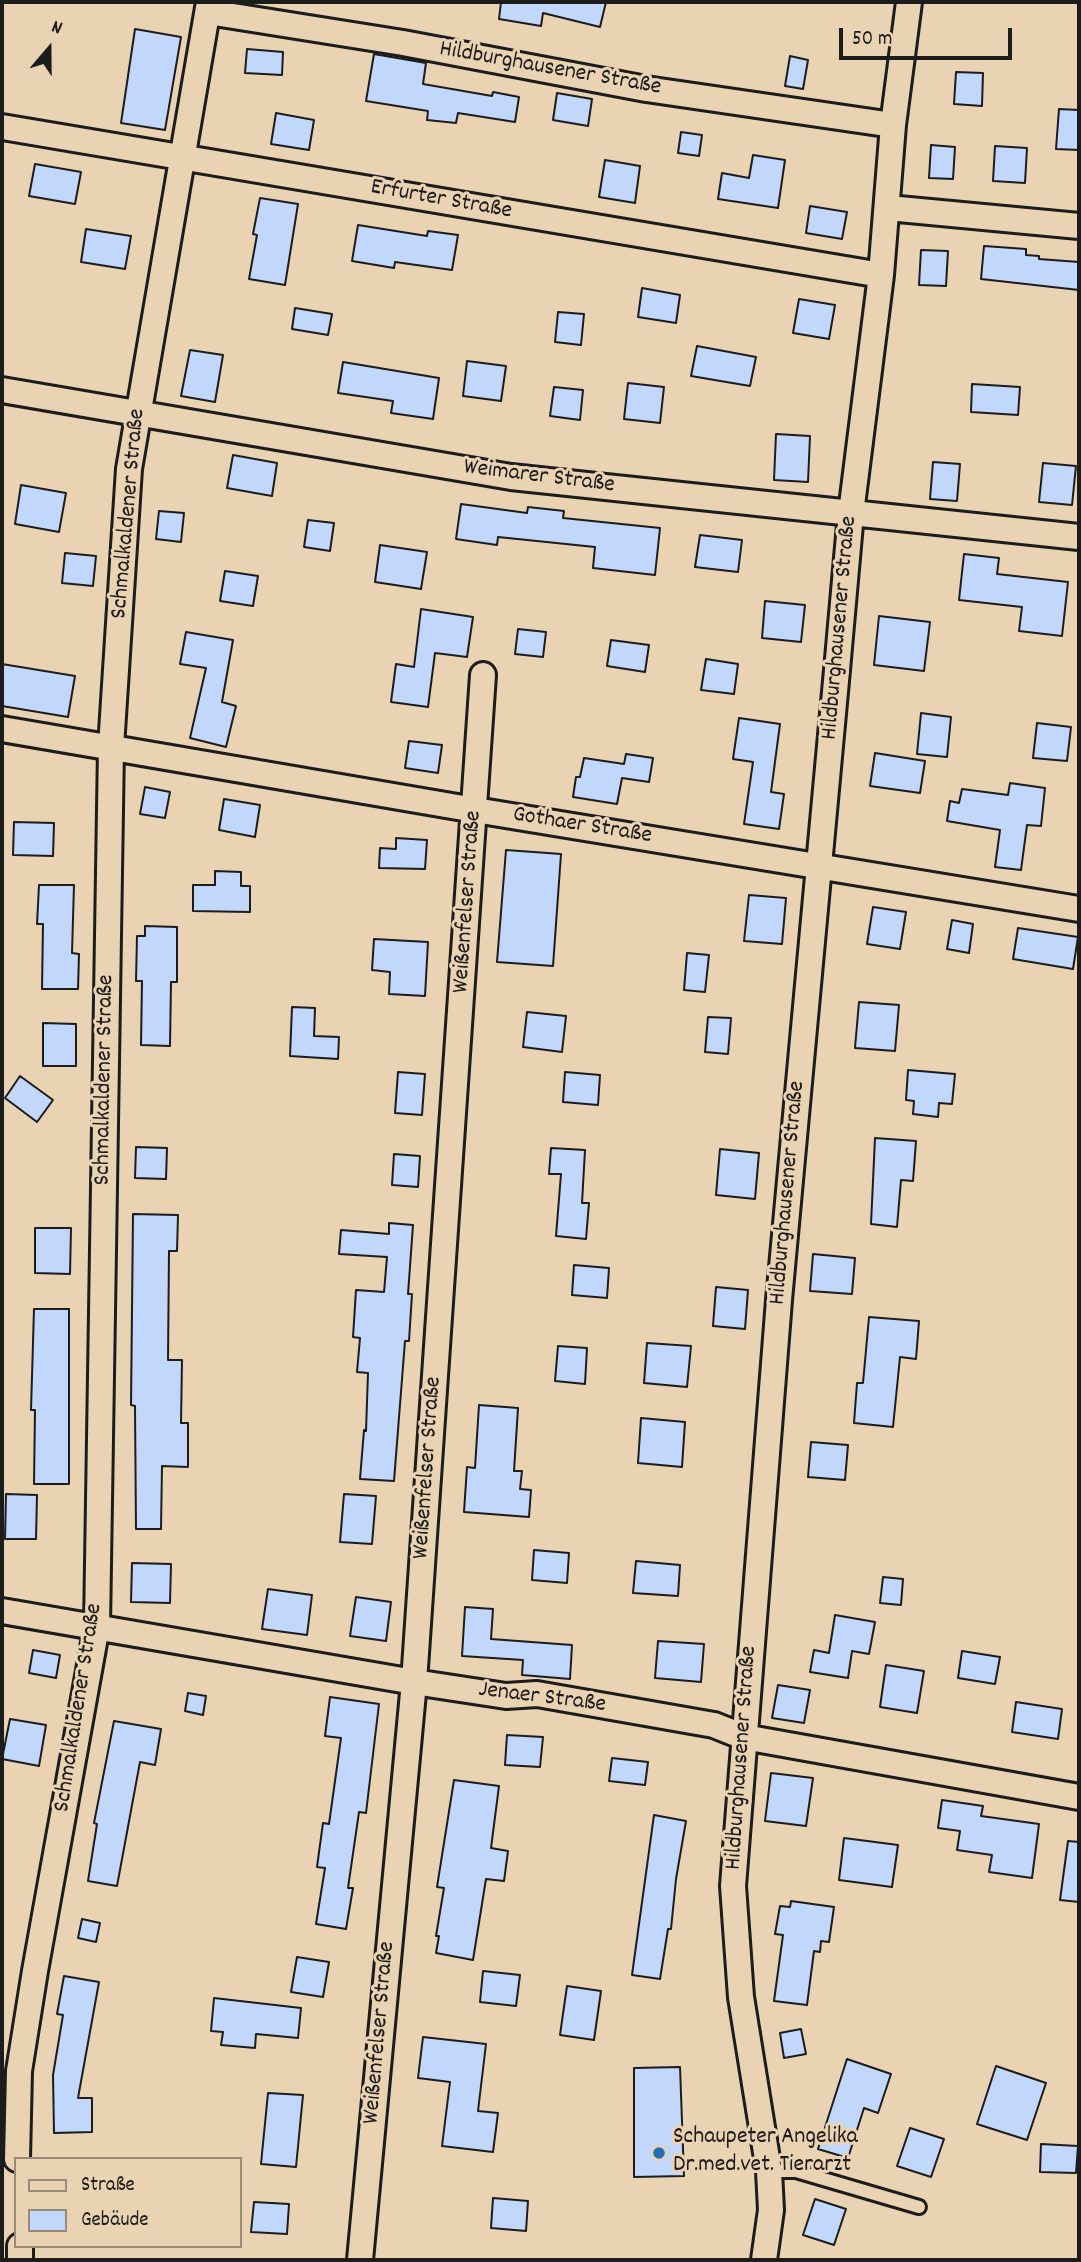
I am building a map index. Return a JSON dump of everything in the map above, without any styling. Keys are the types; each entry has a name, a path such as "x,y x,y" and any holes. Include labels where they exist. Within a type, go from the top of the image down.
{"street":[{"name":"Hildburghausener Straße","path":"764,2260 771,2210 769,2171 741,1997 733,1886 779,1300 851,513 881,275 893,125 909,2"},
{"name":"Hildburghausener Straße","path":"209,7 646,89 893,125"},
{"name":"Schmalkaldener Straße","path":"17,2157 19,2071 97,1626 111,747 129,469 209,7"},
{"name":"Erfurter Straße","path":"2,127 881,275"},
{"path":"888,208 1079,226"},
{"name":"Weimarer Straße","path":"2,390 510,477 1079,537"},
{"name":"Weißenfelser Straße","path":"360,2260 414,1682 483,675"},
{"name":"Gothaer Straße","path":"2,729 1079,909"},
{"name":"Jenaer Straße","path":"2,1611 414,1682 506,1696 537,1694 714,1725 744,1737 1079,1797"}],"lane":[{"path":"769,2171 796,2171 919,2207"}],"building":[{"path":"501,2 606,2 600,27 543,13 541,26 499,19"},
{"path":"135,29 181,37 165,130 121,123"},
{"path":"247,49 283,52 282,75 245,73"},
{"path":"374,54 426,63 423,84 492,96 493,92 519,97 515,122 458,113 456,123 427,120 428,111 366,101"},
{"path":"790,56 808,60 803,89 785,86"},
{"path":"956,72 983,73 982,106 954,104"},
{"path":"557,93 592,99 588,126 553,120"},
{"path":"1059,109 1079,110 1079,150 1056,149"},
{"path":"276,113 314,120 309,150 271,144"},
{"path":"681,132 702,135 699,156 678,153"},
{"path":"931,145 955,147 953,179 929,178"},
{"path":"995,146 1027,148 1025,183 993,181"},
{"path":"753,155 785,160 778,208 718,199 722,173 749,178"},
{"path":"605,160 640,166 635,203 599,197"},
{"path":"35,164 81,172 75,204 29,196"},
{"path":"260,198 298,204 285,285 249,279"},
{"path":"810,206 847,212 842,239 806,233"},
{"path":"358,225 427,236 428,231 458,235 452,270 395,262 394,268 352,261"},
{"path":"86,229 131,236 125,269 81,262"},
{"path":"984,246 1026,249 1026,255 1039,256 1039,259 1079,262 1079,290 981,279"},
{"path":"921,250 948,251 946,286 919,285"},
{"path":"642,288 680,295 676,323 638,317"},
{"path":"799,299 835,305 829,339 793,333"},
{"path":"295,308 332,314 328,335 292,329"},
{"path":"558,312 584,314 581,345 555,342"},
{"path":"697,346 756,357 750,386 691,376"},
{"path":"190,350 223,355 215,402 181,396"},
{"path":"467,361 506,366 501,401 463,396"},
{"path":"343,362 439,378 433,419 391,413 393,401 338,393"},
{"path":"628,383 664,387 660,423 624,419"},
{"path":"972,384 1020,387 1018,415 971,412"},
{"path":"554,387 583,390 580,420 550,416"},
{"path":"776,434 810,436 808,482 774,480"},
{"path":"233,455 277,463 272,496 227,488"},
{"path":"933,462 960,464 957,501 930,499"},
{"path":"1043,463 1076,466 1072,505 1039,502"},
{"path":"21,485 66,493 59,532 15,524"},
{"path":"461,504 527,513 528,507 564,511 563,518 660,528 655,575 593,568 595,547 498,537 497,545 456,539"},
{"path":"159,511 184,513 181,542 156,539"},
{"path":"308,520 334,523 330,551 304,547"},
{"path":"700,535 742,540 738,572 695,567"},
{"path":"380,545 427,552 421,589 375,582"},
{"path":"65,553 96,556 93,586 62,583"},
{"path":"964,554 999,558 997,574 1068,582 1062,636 1019,631 1022,607 959,600"},
{"path":"225,571 258,576 253,606 220,601"},
{"path":"765,601 805,605 801,642 762,638"},
{"path":"421,609 473,617 467,657 435,653 428,707 391,702 396,664 414,667"},
{"path":"879,616 930,622 924,671 874,665"},
{"path":"518,629 546,632 543,657 515,654"},
{"path":"186,632 233,640 222,702 236,706 226,747 190,738 206,668 180,664"},
{"path":"611,640 649,645 645,672 607,666"},
{"path":"706,659 738,664 734,694 701,690"},
{"path":"2,664 75,676 68,717 2,706"},
{"path":"921,713 951,717 947,757 917,754"},
{"path":"739,718 780,724 771,792 784,794 779,829 744,824 753,762 733,759"},
{"path":"1037,723 1071,727 1067,761 1033,758"},
{"path":"409,741 442,745 438,773 405,768"},
{"path":"875,753 925,761 920,793 870,786"},
{"path":"626,754 653,758 649,782 622,778 617,804 573,797 576,777 580,777 584,758 624,764"},
{"path":"1010,783 1045,788 1041,826 1027,825 1021,870 995,867 1000,830 947,821 950,801 959,803 962,789 1008,795"},
{"path":"145,787 170,792 165,818 140,814"},
{"path":"224,799 260,805 255,837 219,830"},
{"path":"14,822 54,823 53,856 13,855"},
{"path":"396,838 427,840 425,869 379,868 380,848 396,849"},
{"path":"506,850 561,854 553,966 497,962"},
{"path":"215,871 241,872 241,886 250,886 250,912 193,911 193,885 215,885"},
{"path":"39,885 74,885 72,953 79,954 78,989 42,989 43,924 37,924"},
{"path":"749,895 786,898 782,944 744,941"},
{"path":"873,907 906,912 900,949 867,944"},
{"path":"952,920 973,924 969,953 947,949"},
{"path":"145,926 177,927 177,982 171,982 170,1046 141,1045 142,981 136,981 137,936 145,936"},
{"path":"1018,928 1078,937 1073,969 1013,959"},
{"path":"374,939 428,942 425,996 389,994 390,972 372,970"},
{"path":"687,953 709,955 705,992 684,990"},
{"path":"859,1002 899,1005 895,1051 855,1048"},
{"path":"292,1007 315,1008 314,1036 339,1037 338,1059 290,1056"},
{"path":"527,1012 566,1016 562,1052 523,1047"},
{"path":"708,1017 731,1018 728,1054 705,1052"},
{"path":"43,1023 76,1024 76,1066 43,1066"},
{"path":"908,1070 955,1074 952,1104 939,1103 938,1117 913,1114 914,1101 906,1100"},
{"path":"398,1072 425,1074 422,1115 395,1113"},
{"path":"565,1072 600,1075 598,1105 563,1102"},
{"path":"20,1076 53,1100 37,1122 5,1098"},
{"path":"875,1138 916,1141 913,1181 901,1180 897,1227 871,1224"},
{"path":"136,1147 167,1148 166,1179 135,1178"},
{"path":"551,1148 585,1150 582,1203 589,1203 586,1239 556,1236 561,1174 549,1174"},
{"path":"720,1149 759,1153 755,1199 716,1195"},
{"path":"394,1154 420,1156 418,1187 392,1185"},
{"path":"133,1214 178,1215 177,1251 169,1251 168,1360 182,1360 181,1423 188,1423 188,1467 162,1466 161,1529 136,1529 135,1406 131,1405"},
{"path":"389,1223 413,1225 408,1294 412,1294 409,1341 405,1341 394,1481 360,1479 364,1430 366,1431 368,1373 357,1372 360,1338 353,1337 356,1290 384,1292 387,1257 339,1254 341,1230 389,1234"},
{"path":"35,1228 71,1228 70,1274 35,1273"},
{"path":"813,1254 855,1258 852,1294 810,1291"},
{"path":"574,1265 609,1268 607,1298 572,1295"},
{"path":"716,1287 748,1290 745,1329 713,1326"},
{"path":"34,1309 69,1309 69,1484 34,1484 35,1410 31,1410"},
{"path":"869,1317 919,1321 916,1359 900,1357 893,1427 854,1423 857,1383 863,1383"},
{"path":"647,1343 691,1346 687,1387 644,1383"},
{"path":"558,1346 587,1348 585,1384 555,1381"},
{"path":"479,1405 518,1408 514,1471 522,1471 520,1489 531,1490 529,1517 464,1512 467,1467 475,1468"},
{"path":"641,1418 685,1422 682,1467 638,1463"},
{"path":"811,1442 848,1445 845,1480 808,1477"},
{"path":"6,1494 37,1495 36,1539 5,1539"},
{"path":"344,1494 376,1496 372,1544 340,1542"},
{"path":"534,1550 569,1553 567,1583 532,1580"},
{"path":"636,1561 680,1565 678,1596 633,1593"},
{"path":"132,1563 171,1564 170,1603 131,1602"},
{"path":"883,1577 903,1579 901,1605 880,1603"},
{"path":"268,1589 312,1595 307,1635 262,1629"},
{"path":"356,1597 391,1602 386,1641 350,1636"},
{"path":"465,1607 493,1609 491,1639 572,1645 570,1679 522,1675 523,1660 462,1656"},
{"path":"835,1615 875,1622 869,1654 852,1651 848,1678 810,1672 814,1650 829,1653"},
{"path":"658,1641 704,1644 701,1682 655,1678"},
{"path":"33,1650 60,1655 56,1678 29,1673"},
{"path":"962,1651 1000,1657 995,1684 958,1678"},
{"path":"886,1665 924,1671 917,1713 880,1707"},
{"path":"778,1685 810,1690 804,1723 772,1718"},
{"path":"188,1693 206,1696 203,1715 185,1711"},
{"path":"330,1697 379,1704 366,1813 359,1812 348,1888 353,1888 346,1929 316,1924 325,1868 317,1867 323,1823 329,1824 341,1738 325,1736"},
{"path":"1016,1702 1062,1709 1058,1739 1012,1732"},
{"path":"10,1719 46,1725 39,1766 2,1759"},
{"path":"114,1721 161,1729 155,1765 140,1762 117,1886 88,1881 97,1824 94,1823"},
{"path":"507,1735 543,1737 540,1767 505,1765"},
{"path":"612,1758 648,1762 645,1785 609,1781"},
{"path":"771,1773 813,1778 806,1826 765,1821"},
{"path":"454,1780 499,1786 491,1848 508,1851 504,1881 486,1879 473,1960 436,1953 444,1888 437,1887"},
{"path":"942,1800 983,1806 981,1816 1039,1824 1032,1878 989,1872 992,1855 957,1850 960,1831 938,1828"},
{"path":"654,1815 686,1821 671,1929 668,1929 660,1979 632,1975"},
{"path":"844,1838 898,1845 892,1887 839,1880"},
{"path":"1068,1841 1079,1842 1079,1902 1060,1900"},
{"path":"791,1901 834,1907 829,1942 821,1941 820,1952 814,1951 807,2005 774,2001 783,1935 775,1934 780,1906 790,1907"},
{"path":"82,1919 100,1923 96,1942 78,1938"},
{"path":"297,1957 329,1962 323,1997 291,1992"},
{"path":"483,1971 520,1975 516,2006 480,2002"},
{"path":"64,1976 99,1982 78,2098 92,2098 92,2132 54,2133 53,2075 63,2015 57,2014"},
{"path":"567,1986 601,1991 594,2040 560,2035"},
{"path":"214,1998 301,2008 298,2038 256,2034 255,2048 221,2045 223,2032 211,2031"},
{"path":"801,2029 806,2054 784,2058 780,2033"},
{"path":"423,2037 486,2044 478,2111 498,2113 493,2152 442,2146 450,2082 418,2078"},
{"path":"847,2059 891,2074 878,2113 864,2108 848,2158 818,2149"},
{"path":"996,2066 1046,2083 1027,2140 977,2124"},
{"path":"680,2067 684,2176 634,2177 634,2068"},
{"path":"268,2093 303,2095 296,2167 261,2164"},
{"path":"910,2128 944,2139 931,2177 897,2166"},
{"path":"1041,2144 1078,2146 1076,2173 1040,2172"},
{"path":"493,2198 528,2201 526,2231 491,2228"},
{"path":"815,2199 846,2209 834,2245 803,2235"},
{"path":"254,2202 289,2204 287,2234 251,2232"}],"place":[{"name":"Schaupeter Angelika Dr.med.vet. Tierarzt","path":"659,2153"}]}
